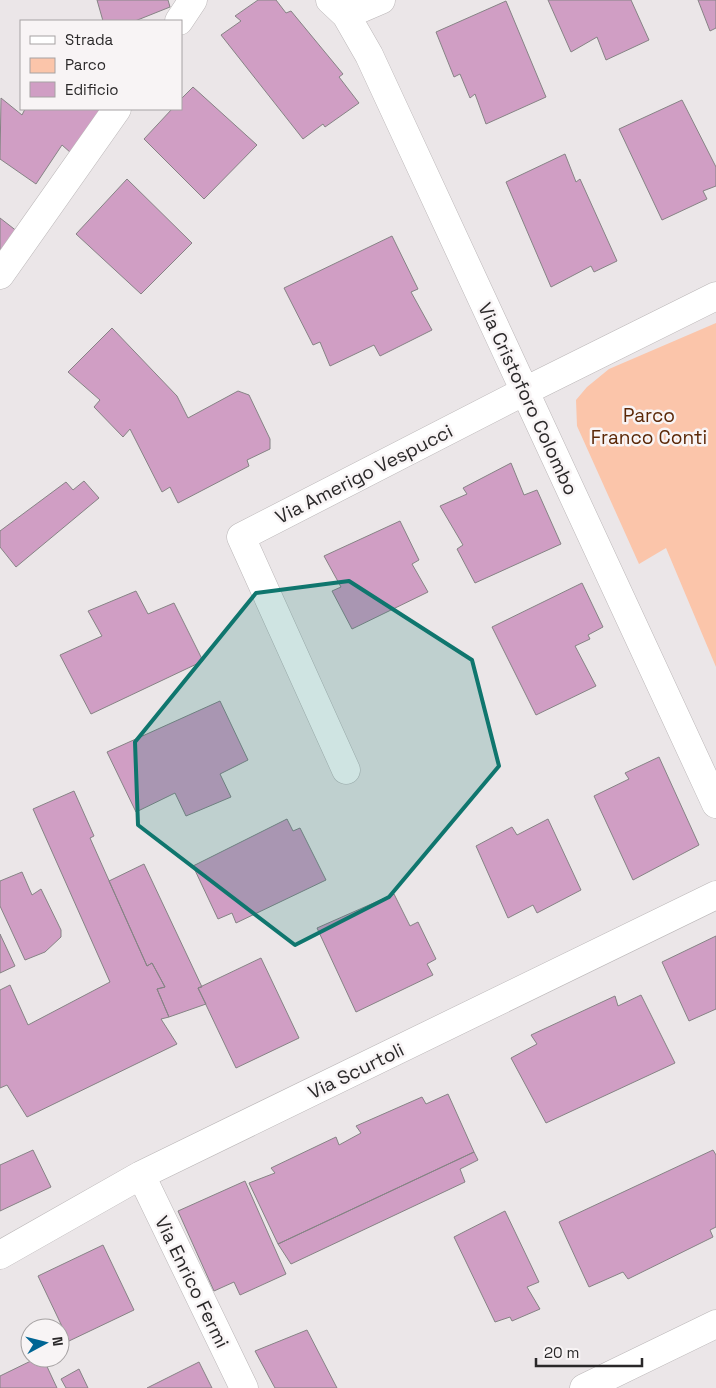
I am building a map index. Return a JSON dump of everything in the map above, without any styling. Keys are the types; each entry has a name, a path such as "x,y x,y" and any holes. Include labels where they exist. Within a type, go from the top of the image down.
{"street":[{"path":"338,8 381,0"},
{"name":"Via Cristoforo Colombo","path":"338,8 369,55 716,804"},
{"path":"0,275 116,110"},
{"name":"Via Amerigo Vespucci","path":"346,770 241,537 525,391 716,296"},
{"name":"Via Scurtoli","path":"0,1255 141,1175 716,895"},
{"name":"Via Enrico Fermi","path":"141,1175 244,1388"},
{"path":"584,1388 716,1324"}],"highlighted area":[{"path":"349,581 472,660 499,766 389,897 295,945 138,825 135,742 256,593"}],"green space":[{"name":"Parco Franco Conti","path":"716,323 716,667 666,548 639,564 577,426 576,400 587,387 609,369"}],"building":[{"path":"97,0 168,0 170,7 138,20 103,20"},
{"path":"258,0 276,0 286,13 291,11 343,74 339,77 359,103 325,127 323,124 303,139 221,35 241,21 235,16"},
{"path":"548,0 631,0 649,40 606,60 597,37 571,52"},
{"path":"698,0 716,0 716,28 710,31"},
{"path":"506,1 546,97 486,124 475,94 470,98 460,74 454,77 436,32"},
{"path":"193,87 257,145 204,199 144,139 171,110 182,110 182,98"},
{"path":"1,98 22,115 24,110 101,110 71,153 62,145 36,184 0,159"},
{"path":"682,100 716,167 716,186 703,191 707,199 662,220 619,129"},
{"path":"565,154 576,182 580,179 617,261 594,272 591,266 551,287 506,182"},
{"path":"127,179 192,243 141,294 76,234"},
{"path":"0,218 18,232 0,257"},
{"path":"392,236 418,289 411,292 432,330 380,356 374,345 330,366 320,342 313,345 284,288"},
{"path":"112,328 177,396 188,418 238,391 249,395 270,439 270,449 247,460 249,466 178,503 170,487 162,492 130,429 123,437 94,407 100,400 68,372"},
{"path":"511,463 524,495 537,490 561,544 475,583 457,549 463,545 440,506 467,494 463,488"},
{"path":"84,481 99,498 16,567 0,547 0,531 66,482 73,490"},
{"path":"400,521 419,560 412,564 428,592 352,629 332,591 341,587 324,556"},
{"path":"582,583 603,627 588,635 590,639 575,646 596,686 536,715 492,627"},
{"path":"136,591 148,614 174,603 203,661 91,714 60,655 102,636 88,611"},
{"path":"220,701 248,760 220,774 231,797 186,816 175,793 136,812 107,752"},
{"path":"659,757 699,845 633,880 594,796 629,779 625,773"},
{"path":"74,791 94,836 90,838 147,966 152,963 165,987 157,989 169,1017 161,1019 177,1044 27,1117 7,1085 0,1088 0,990 10,985 28,1025 110,982 33,809"},
{"path":"287,819 293,831 300,828 326,880 236,923 232,913 218,919 193,866"},
{"path":"548,819 581,890 537,913 533,905 508,918 476,846 512,827 517,835"},
{"path":"144,864 202,987 198,988 206,1004 169,1017 157,989 165,987 152,963 147,966 109,881"},
{"path":"22,872 32,895 41,889 61,930 61,937 45,952 25,960 0,906 0,881"},
{"path":"394,894 410,926 418,922 436,959 427,964 433,975 356,1012 317,928"},
{"path":"0,934 15,966 0,973"},
{"path":"716,936 716,1009 689,1021 662,962"},
{"path":"261,958 299,1038 236,1068 198,988"},
{"path":"641,995 675,1063 546,1123 511,1058 537,1044 531,1035 615,996 618,1006"},
{"path":"448,1094 474,1152 278,1244 249,1183 275,1173 271,1168 336,1137 339,1145 361,1133 356,1126 422,1097 426,1104"},
{"path":"33,1150 51,1187 0,1211 0,1165"},
{"path":"713,1150 716,1155 716,1227 710,1230 713,1237 628,1279 623,1272 589,1287 559,1222"},
{"path":"474,1152 478,1160 460,1169 465,1182 291,1264 278,1244"},
{"path":"245,1181 286,1274 240,1295 234,1282 214,1291 178,1211"},
{"path":"505,1211 539,1282 527,1287 540,1309 512,1321 510,1317 495,1322 454,1237"},
{"path":"103,1245 134,1310 70,1341 70,1318 58,1318 38,1276"},
{"path":"307,1330 337,1388 275,1388 255,1351"},
{"path":"199,1362 212,1388 147,1388"},
{"path":"20,1366 20,1368 48,1368 57,1388 0,1388 0,1376"},
{"path":"79,1369 88,1388 66,1388 61,1379"}]}
